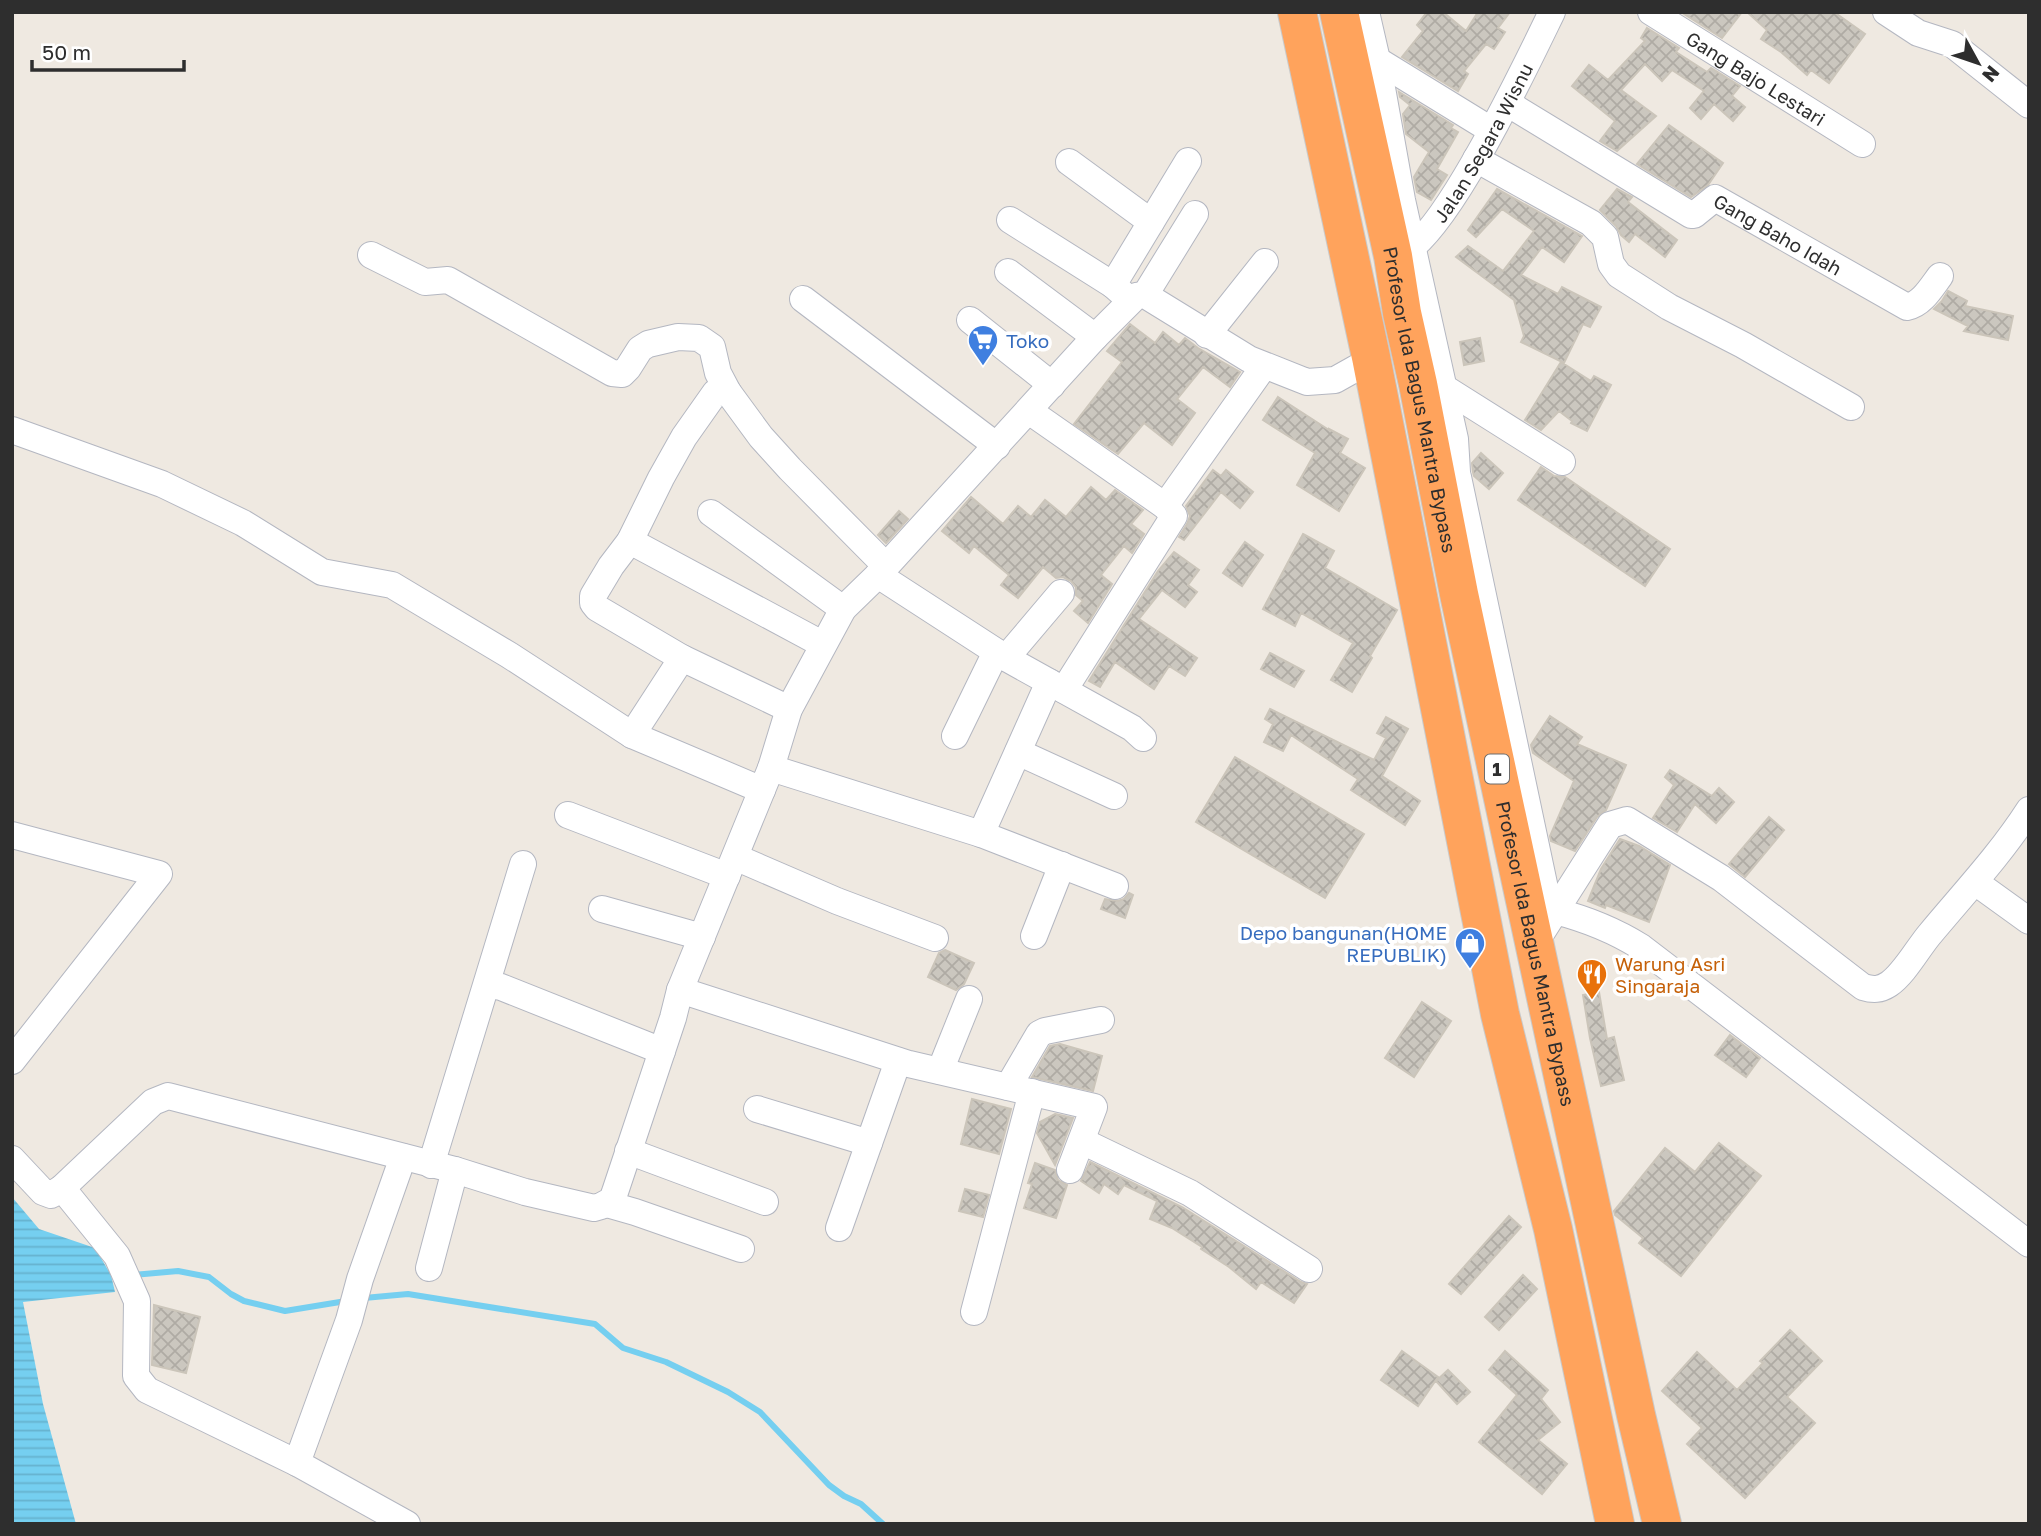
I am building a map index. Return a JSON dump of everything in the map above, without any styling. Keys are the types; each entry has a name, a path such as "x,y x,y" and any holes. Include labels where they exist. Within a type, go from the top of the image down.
{"highway":[{"path":"1297,12 1367,341 1500,1014 1553,1229 1615,1524"},
{"name":"Profesor Ida Bagus Mantra Bypass","path":"1339,12 1403,252 1402,313 1419,384 1444,518 1547,924 1636,1415 1662,1524"},
{"path":"1367,341 1402,313"}],"street":[{"path":"1366,12 1402,200 1403,252 1443,387 1455,439 1457,472 1547,924"},
{"name":"Jalan Segara Wisnu","path":"1403,252 1449,203 1507,103 1552,12"},
{"name":"Gang Bajo Lestari","path":"1651,12 1862,144"},
{"path":"1886,12 1918,33 1952,44 2029,105"},
{"path":"1377,60 1491,130"},
{"name":"Gang Baho Idah","path":"1507,103 1690,215 1694,215 1715,198 1907,307 1916,304 1925,296 1940,276"},
{"path":"1476,159 1591,223 1605,237 1611,264 1619,275 1670,307 1851,407"},
{"path":"1129,293 1151,222 1188,161"},
{"path":"1069,162 1151,222"},
{"path":"12,1159 43,1192 51,1195 62,1188 153,1102 167,1096 403,1157 525,1192 594,1208 607,1204 615,1192 680,990 766,779 789,709 843,608 882,570 1029,411 1095,337 1195,214"},
{"path":"1010,220 1129,293 1264,366 1307,382 1335,380 1360,366 1367,341"},
{"path":"371,255 425,282 448,280 612,373 622,374 640,349 649,344 678,337 699,338 712,347 718,373 761,437 882,570 1001,655 1132,728 1143,738"},
{"path":"1207,335 1265,262"},
{"path":"1008,272 1095,337"},
{"path":"803,299 997,446"},
{"path":"970,320 1052,385"},
{"path":"1165,506 1264,366"},
{"path":"1443,387 1562,462"},
{"path":"728,391 715,393 700,411 661,478 630,541 593,596 593,603 597,608 681,658 789,709"},
{"path":"981,834 1018,752 1056,686 1174,517 1165,506 1029,411"},
{"path":"12,430 162,484 243,523 323,572 392,585 509,654 632,735 766,779 981,834 1115,886"},
{"path":"1444,518 1457,472"},
{"path":"711,513 843,608"},
{"path":"630,541 822,644"},
{"path":"956,736 1001,655 1061,593"},
{"path":"632,735 681,658"},
{"path":"1018,752 1114,796"},
{"path":"1547,924 1610,825 1627,820 1721,878 1863,987 1881,989 1892,982 1975,882 2029,810"},
{"path":"568,815 836,901 934,938"},
{"path":"12,835 159,874 12,1061"},
{"path":"429,1268 443,1168 487,984 523,864"},
{"path":"1034,936 1062,865"},
{"path":"1975,882 2029,921"},
{"path":"602,909 702,937"},
{"path":"1547,924 1583,918 1608,928 1641,947 2029,1244"},
{"path":"487,984 501,987 662,1051"},
{"path":"680,990 898,1061 1094,1107 1070,1170"},
{"path":"940,1072 969,999"},
{"path":"974,1312 1020,1090 1039,1034 1101,1020"},
{"path":"839,1228 898,1061"},
{"path":"757,1109 869,1143"},
{"path":"1082,1141 1190,1193 1309,1269"},
{"path":"628,1151 765,1202"},
{"path":"297,1462 349,1320 360,1279 403,1157"},
{"path":"62,1188 117,1256 137,1301 136,1376 144,1387 297,1462 407,1524"},
{"path":"607,1204 741,1249"}],"water":[{"path":"12,1197 39,1229 95,1248 111,1275 115,1292 23,1302 43,1404 76,1524 12,1524"}],"building":[{"path":"1427,12 1443,12 1466,31 1478,12 1510,12 1498,28 1505,32 1494,49 1486,44 1464,71 1468,74 1458,91 1402,57 1423,31 1417,25"},
{"path":"1681,12 1742,12 1722,38"},
{"path":"1747,12 1834,12 1865,34 1829,83 1811,70 1807,75 1761,39 1767,30"},
{"path":"1647,28 1679,48 1676,52 1707,72 1711,68 1740,86 1732,96 1745,107 1733,121 1714,104 1701,119 1690,108 1704,91 1672,70 1662,81 1645,64 1621,90 1656,116 1617,151 1600,141 1615,121 1572,86 1589,65 1608,80 1645,41 1641,38"},
{"path":"1399,92 1453,125 1451,128 1458,132 1437,169 1447,175 1431,200 1417,192 1414,177 1429,152 1406,134 1403,114 1410,105 1400,97"},
{"path":"1669,125 1723,163 1708,185 1691,197 1637,164"},
{"path":"1497,189 1582,236 1564,262 1542,247 1521,275 1558,294 1562,287 1601,307 1590,327 1583,324 1564,363 1521,342 1524,336 1514,300 1456,257 1468,246 1503,271 1534,231 1502,209 1476,237 1468,230"},
{"path":"1617,189 1632,197 1628,202 1677,240 1665,257 1635,234 1629,242 1600,210"},
{"path":"1948,291 1967,301 1965,306 2013,316 2008,340 1964,331 1968,326 1934,309"},
{"path":"1130,324 1155,343 1163,332 1179,345 1185,338 1240,372 1230,387 1203,367 1177,399 1195,413 1172,445 1144,423 1118,454 1074,424 1122,362 1107,351"},
{"path":"1480,338 1484,361 1464,365 1460,342"},
{"path":"1561,362 1591,381 1594,376 1611,385 1587,431 1571,423 1572,421 1559,411 1541,430 1525,420"},
{"path":"1278,397 1348,439 1340,453 1365,468 1339,511 1297,485 1315,453 1263,420"},
{"path":"1481,453 1503,473 1489,489 1473,472 1472,463"},
{"path":"1541,467 1554,476 1565,477 1670,549 1645,586 1518,500"},
{"path":"1213,470 1221,476 1226,470 1253,492 1240,508 1221,492 1184,540 1179,537 1190,516 1186,506"},
{"path":"1091,487 1106,500 1115,490 1143,510 1131,524 1144,534 1132,553 1124,546 1101,575 1112,584 1088,623 1074,611 1083,601 1076,595 1076,587 1071,581 1063,577 1056,578 1043,567 1018,598 1001,585 1009,575 974,546 969,553 942,531 971,497 1003,524 1018,506 1031,517 1045,500 1066,517"},
{"path":"899,511 908,519 886,543 878,535"},
{"path":"1303,534 1334,551 1325,568 1397,610 1352,692 1331,680 1353,643 1301,613 1295,626 1263,609"},
{"path":"1245,542 1263,555 1242,586 1223,573"},
{"path":"1174,552 1199,570 1188,585 1197,592 1185,607 1162,590 1139,619 1197,658 1185,676 1169,666 1154,689 1115,662 1100,687 1089,681 1158,571"},
{"path":"1270,653 1304,671 1294,687 1261,669"},
{"path":"1270,709 1374,760 1386,738 1377,733 1386,717 1408,729 1382,776 1420,801 1405,825 1351,790 1358,779 1291,735 1283,751 1264,742 1273,724 1265,719"},
{"path":"1550,716 1582,737 1577,744 1626,765 1606,810 1597,817 1575,851 1551,841 1550,836 1574,781 1533,753 1531,745"},
{"path":"1235,757 1364,834 1325,898 1196,822"},
{"path":"1670,770 1712,796 1719,788 1734,802 1716,823 1695,804 1677,832 1653,818 1674,785 1665,777"},
{"path":"1769,817 1784,830 1745,877 1729,864"},
{"path":"1620,839 1639,846 1670,865 1649,922 1588,901 1601,869"},
{"path":"1129,893 1133,895 1125,918 1101,909 1105,899 1118,901"},
{"path":"945,950 974,963 964,984 956,990 928,977 939,953"},
{"path":"1599,992 1607,1039 1614,1037 1624,1080 1601,1086 1583,995"},
{"path":"1422,1002 1451,1021 1414,1077 1385,1058"},
{"path":"1730,1035 1760,1058 1746,1077 1715,1055"},
{"path":"1060,1044 1102,1056 1093,1091 1032,1077 1050,1046"},
{"path":"972,1099 1011,1109 999,1154 961,1144"},
{"path":"1055,1114 1073,1118 1055,1165 1037,1133 1040,1122"},
{"path":"1719,1143 1761,1176 1681,1276 1639,1243 1643,1238 1615,1215 1614,1211 1665,1148 1695,1172"},
{"path":"1090,1162 1182,1207 1307,1284 1294,1303 1261,1282 1256,1289 1201,1249 1202,1247 1172,1228 1150,1219 1157,1201 1124,1185 1118,1194 1104,1184 1099,1193 1081,1181"},
{"path":"1035,1163 1055,1170 1058,1180 1067,1185 1056,1218 1024,1208"},
{"path":"965,1189 989,1195 983,1217 959,1211"},
{"path":"1509,1216 1521,1227 1461,1294 1449,1284"},
{"path":"1523,1275 1537,1289 1499,1330 1485,1317"},
{"path":"154,1305 200,1317 186,1373 152,1365"},
{"path":"1790,1330 1822,1361 1787,1397 1815,1423 1745,1498 1687,1444 1702,1428 1662,1391 1697,1352 1737,1390"},
{"path":"1402,1351 1438,1377 1418,1406 1381,1380"},
{"path":"1505,1351 1548,1390 1541,1399 1560,1422 1538,1440 1567,1464 1542,1494 1479,1442 1517,1395 1489,1370"},
{"path":"1448,1370 1470,1392 1457,1404 1436,1381"}],"waterway":[{"path":"133,1275 178,1271 209,1277 244,1301 285,1311 346,1301"},
{"path":"364,1298 408,1294 595,1324 623,1348 666,1362 728,1392 760,1412 829,1485 861,1504 883,1524"}],"place":[{"name":"Toko","path":"983,367"},
{"name":"Depo bangunan(HOME REPUBLIK)","path":"1470,970"},
{"name":"Warung Asri Singaraja","path":"1592,1001"}]}
